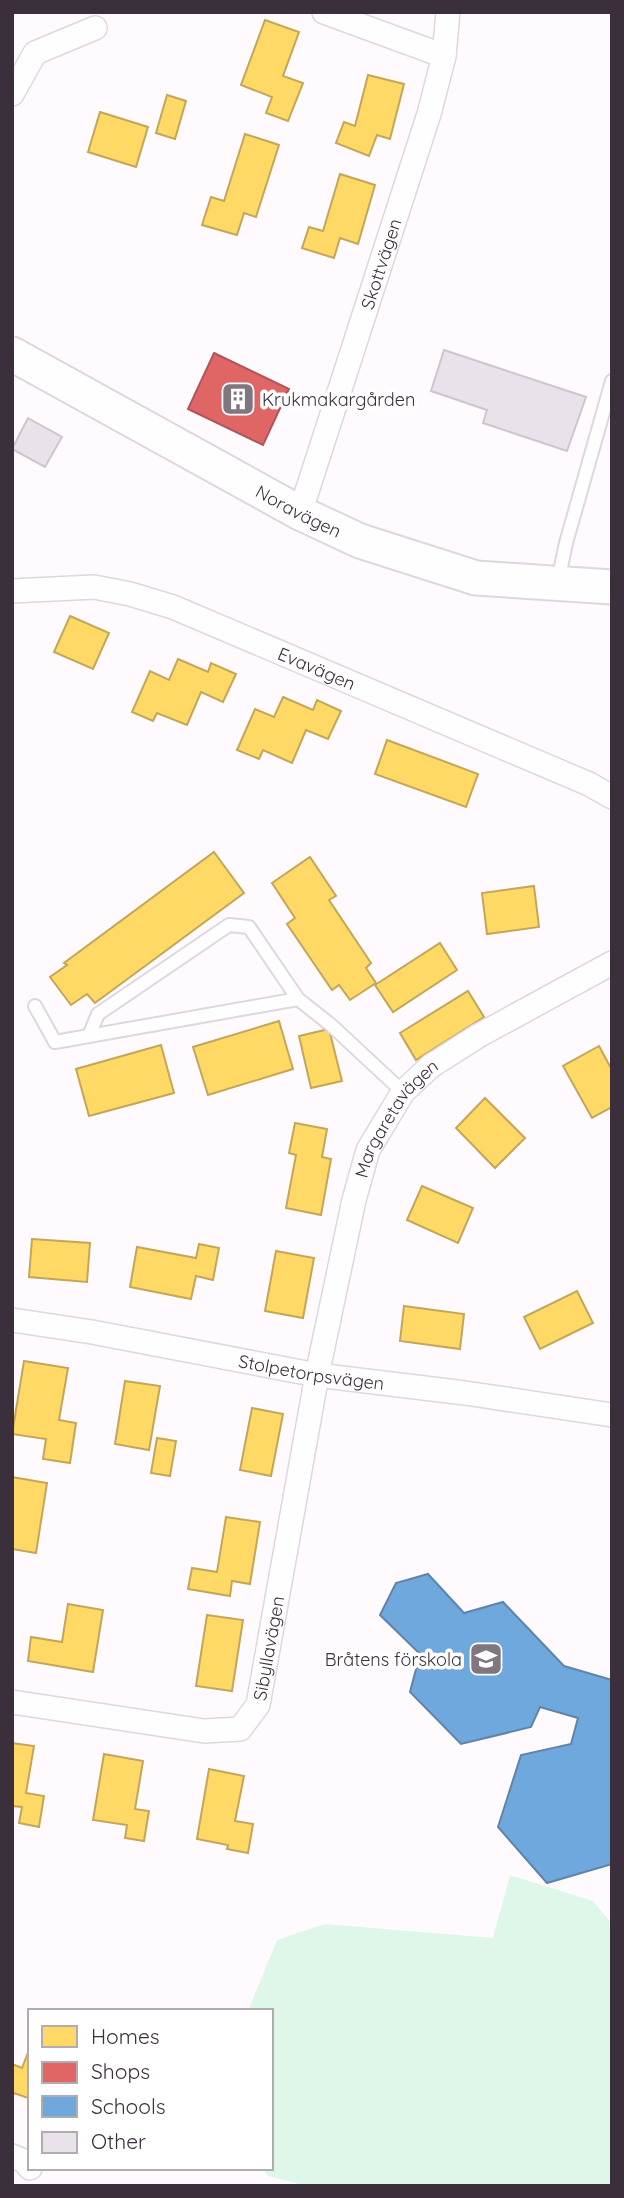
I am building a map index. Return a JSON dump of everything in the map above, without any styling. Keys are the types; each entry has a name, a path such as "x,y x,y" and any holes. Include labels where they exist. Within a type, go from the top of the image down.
{"street":[{"path":"324,12 443,56"},
{"name":"Skottvägen","path":"300,513 429,114 443,56 447,12"},
{"path":"12,94 35,53 95,28"},
{"name":"Noravägen","path":"12,354 300,513 360,541 476,578 612,587"},
{"name":"Evavägen","path":"12,591 94,587 173,607 577,779 612,797"},
{"name":"Margaretavägen","path":"317,1375 354,1200 368,1150 403,1092 431,1066 478,1036 612,963"},
{"name":"Stolpetorpsvägen","path":"12,1320 92,1332 317,1375 612,1415"},
{"name":"Sibyllavägen","path":"12,1702 204,1731 240,1729 258,1704 317,1375"},
{"path":"12,2156 28,2166"},
{"path":"31,2170 39,2186"}],"lane":[{"path":"557,584 612,381"},
{"path":"89,1036 98,1014 229,925 249,928 299,999 403,1092"},
{"path":"35,1006 55,1042 299,999"}],"green space":[{"path":"510,1875 593,1901 612,1924 612,2186 307,2186 268,2176 264,2170 273,2170 273,2009 249,2009 277,1940 325,1924 493,1938"}],"building: Homes":[{"path":"265,20 299,32 283,76 303,83 288,121 266,113 272,97 241,85"},
{"path":"368,75 404,84 390,139 377,135 369,156 336,143 344,122 355,126"},
{"path":"167,95 186,101 175,139 156,133"},
{"path":"100,112 148,127 136,167 88,152"},
{"path":"245,134 279,145 256,217 244,213 237,235 202,225 211,197 224,201"},
{"path":"340,174 375,185 358,244 340,238 334,258 302,248 309,227 323,231"},
{"path":"70,616 109,633 93,669 54,652"},
{"path":"178,659 208,672 211,663 236,674 223,702 201,692 187,725 157,713 153,721 132,712 150,671 169,680"},
{"path":"283,697 313,710 317,700 341,711 328,739 306,730 292,763 263,750 259,759 237,750 255,709 274,717"},
{"path":"387,740 478,774 466,807 375,774"},
{"path":"214,852 244,893 95,1003 87,994 71,1005 50,977 67,965 64,963"},
{"path":"310,857 336,896 329,900 371,963 366,968 376,983 350,1000 339,985 332,990 287,924 295,918 272,883"},
{"path":"534,886 539,927 487,934 482,893"},
{"path":"440,943 457,970 393,1012 375,985"},
{"path":"468,991 484,1017 416,1060 400,1033"},
{"path":"279,1021 293,1069 208,1095 193,1047"},
{"path":"329,1029 342,1081 311,1088 299,1036"},
{"path":"161,1045 174,1093 89,1116 76,1069"},
{"path":"599,1046 612,1070 612,1107 592,1118 563,1066"},
{"path":"485,1098 525,1138 495,1168 456,1128"},
{"path":"295,1123 327,1129 322,1157 331,1159 321,1215 286,1208 296,1155 289,1153"},
{"path":"422,1186 473,1208 458,1243 407,1220"},
{"path":"32,1239 90,1243 87,1282 29,1277"},
{"path":"199,1244 219,1248 213,1280 196,1276 191,1299 130,1287 137,1247 196,1258"},
{"path":"276,1251 314,1258 303,1318 265,1311"},
{"path":"577,1291 593,1323 540,1349 524,1317"},
{"path":"404,1306 464,1314 460,1349 400,1341"},
{"path":"24,1361 68,1368 59,1420 76,1423 70,1463 43,1459 46,1439 12,1434"},
{"path":"125,1381 160,1386 149,1450 115,1444"},
{"path":"252,1408 283,1414 271,1476 240,1470"},
{"path":"157,1438 176,1441 170,1476 151,1473"},
{"path":"12,1477 47,1483 36,1553 12,1549"},
{"path":"226,1517 260,1522 250,1584 232,1581 230,1596 188,1589 192,1568 217,1572"},
{"path":"68,1604 103,1610 93,1672 28,1661 31,1637 62,1642"},
{"path":"207,1615 243,1620 232,1691 196,1686"},
{"path":"12,1743 34,1746 26,1793 44,1796 39,1827 19,1823 22,1807 12,1806"},
{"path":"104,1754 143,1761 135,1809 149,1811 144,1841 125,1838 127,1825 93,1820"},
{"path":"209,1769 244,1776 235,1821 253,1824 248,1853 227,1849 228,1845 197,1839"},
{"path":"28,2053 28,2098 14,2093 12,2097 12,2064 22,2068"}],"building: Shops":[{"name":"Krukmakargården","path":"214,353 289,389 263,445 188,409"}],"building: Schools":[{"path":"428,1574 464,1613 503,1602 564,1666 612,1680 612,1864 547,1883 498,1827 521,1755 571,1744 578,1718 540,1707 531,1727 461,1744 410,1692 420,1654 380,1615 396,1583"}],"building: Other":[{"path":"444,350 586,397 567,451 483,423 487,410 431,391"},
{"path":"28,418 62,437 45,467 12,449"}],"place":[{"name":"Krukmakargården","path":"238,399"},
{"name":"Bråtens förskola","path":"486,1659"}]}
